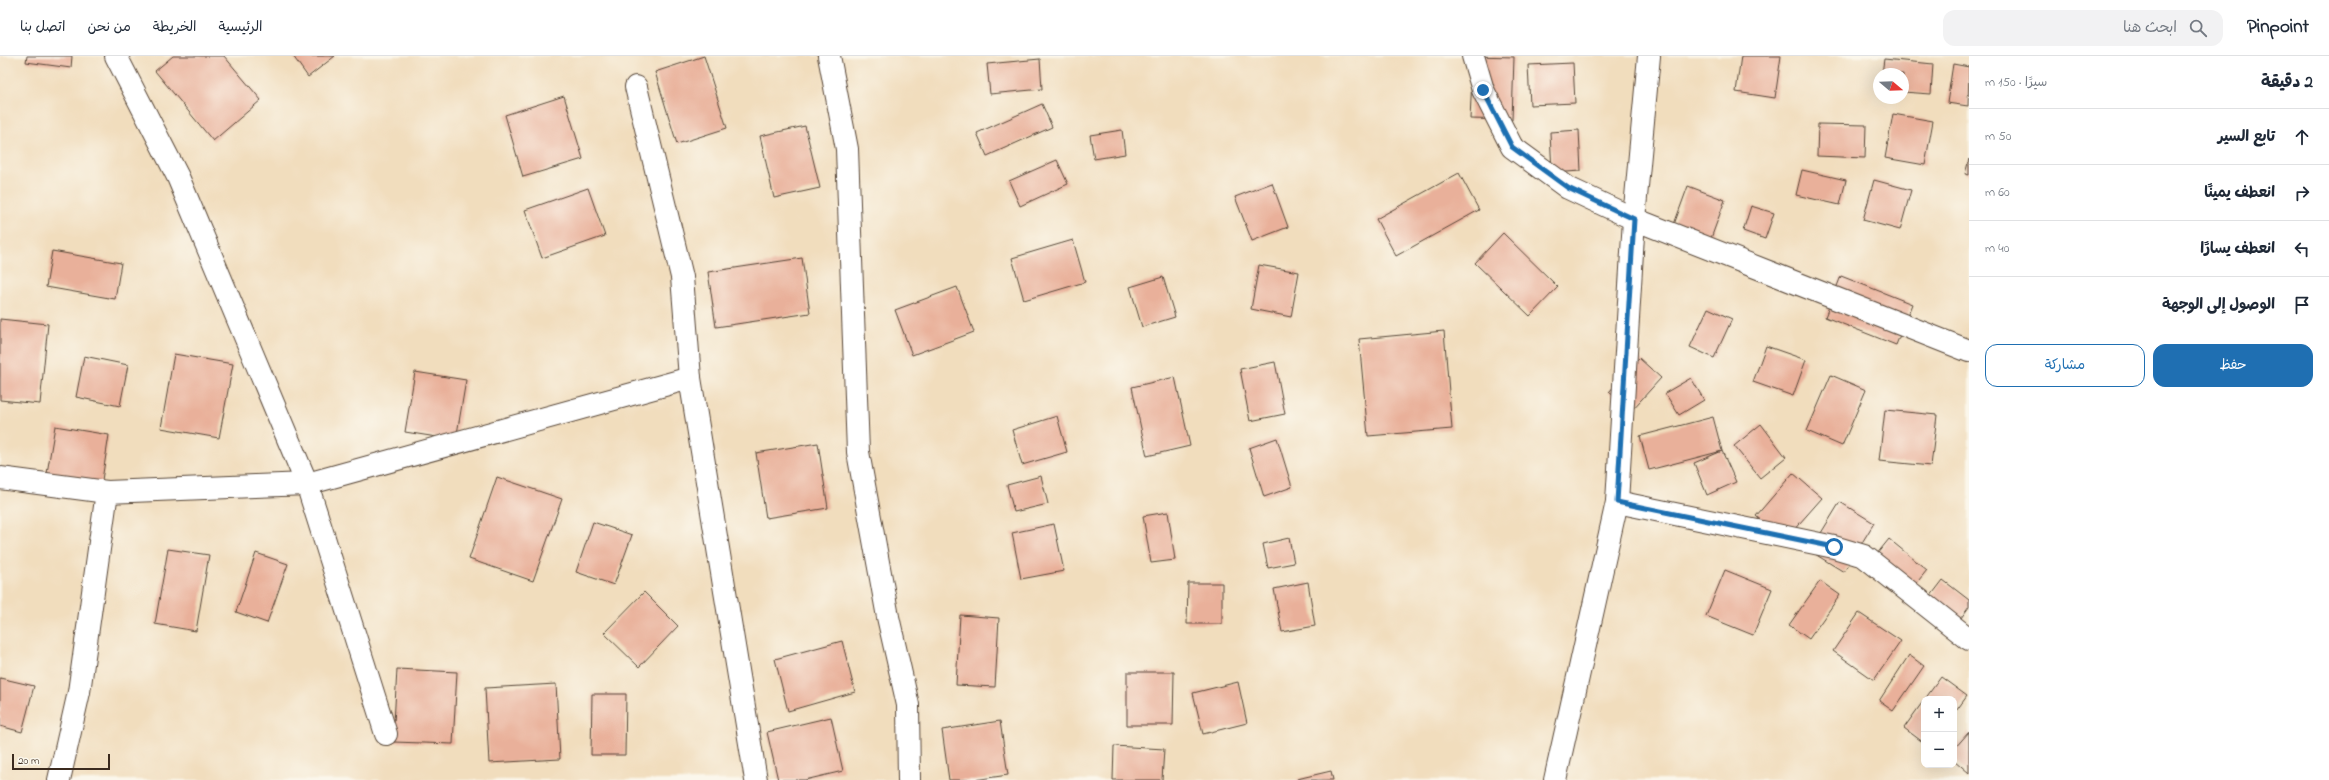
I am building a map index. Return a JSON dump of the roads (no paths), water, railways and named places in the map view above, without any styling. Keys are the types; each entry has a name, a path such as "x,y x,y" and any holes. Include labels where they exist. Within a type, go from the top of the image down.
{"street":[{"path":"116,56 178,177 307,484 386,734"},
{"path":"829,56 847,149 858,452 888,617 908,705 910,780"},
{"path":"1473,56 1483,90 1512,147 1568,188 1634,219 1969,351"},
{"path":"1555,780 1617,502 1634,219 1649,56"},
{"path":"636,87 682,277 690,378 756,780"},
{"path":"0,478 107,492 307,484 690,378"},
{"path":"59,780 79,692 107,492"},
{"path":"1617,502 1834,547 1864,556 1969,640"}]}
